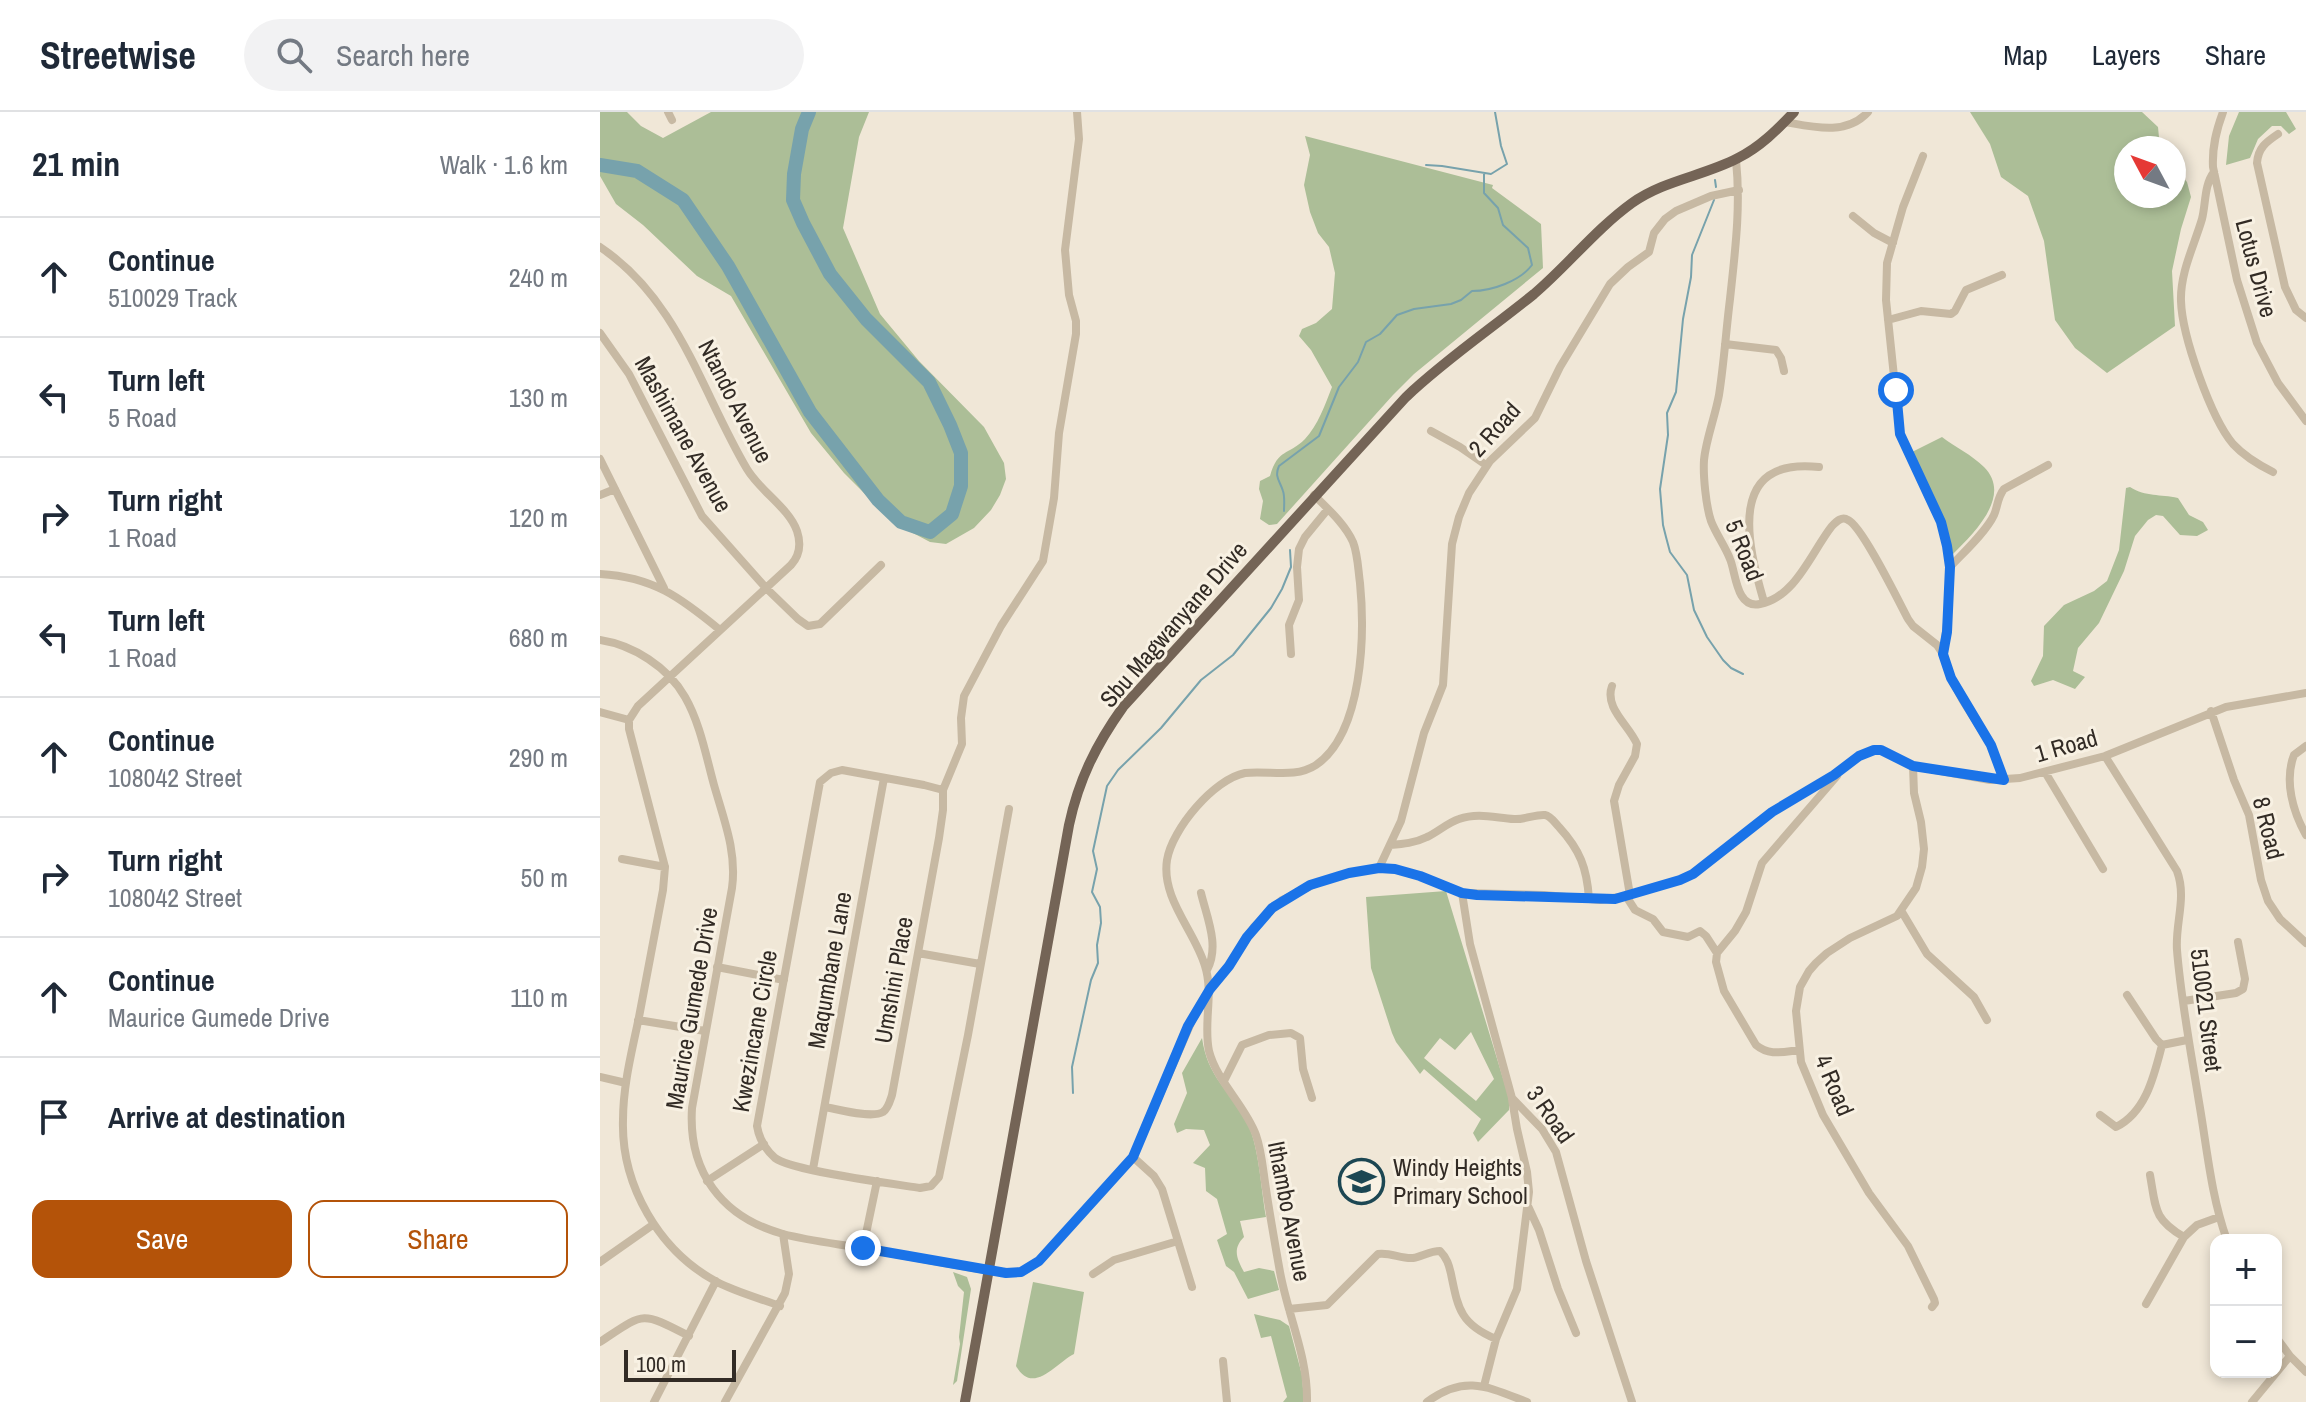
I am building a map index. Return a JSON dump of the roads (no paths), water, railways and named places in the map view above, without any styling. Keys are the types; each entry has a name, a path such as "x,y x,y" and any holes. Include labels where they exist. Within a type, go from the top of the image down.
{"main road":[{"name":"Sbu Magwanyane Drive","path":"965,1402 1069,825 1082,777 1097,747 1123,707 1314,495 1430,374 1535,293 1632,203 1655,189 1736,160 1763,143 1794,112"}],"street":[{"path":"943,792 960,752 964,696 1001,626 1040,567 1046,548 1059,433 1076,334 1065,250 1079,139 1077,112"},
{"path":"1785,122 1838,128 1856,122 1868,112"},
{"name":"Lotus Drive","path":"2223,112 2215,135 2214,172 2237,280 2257,343 2278,383 2306,421"},
{"path":"2278,134 2264,145 2257,163 2285,287 2296,310 2306,318"},
{"path":"1923,156 1903,207 1885,275 1900,434 1941,522 1950,567 1943,654"},
{"name":"5 Road","path":"1736,160 1739,190 1736,246 1719,395 1704,460 1710,518 1731,560 1740,594 1751,604 1764,602 1788,588 1832,526 1839,519 1846,518 1857,529 1908,619 1943,654 1951,678 1991,745 2004,780"},
{"path":"2214,172 2208,180 2204,210 2183,278 2183,314 2189,344 2224,432 2241,452 2273,472"},
{"name":"2 Road","path":"1379,868 1405,810 1424,733 1443,685 1450,567 1455,532 1469,493 1486,465 1535,418 1560,367 1610,284 1649,252 1654,233 1665,219 1711,196 1739,190"},
{"path":"1853,216 1893,243"},
{"name":"Ntando Avenue","path":"600,247 637,278 672,321 748,470 794,523 799,537 798,555 791,565 638,706 629,720"},
{"path":"1888,320 1921,311 1951,314 1966,290 2002,275"},
{"name":"Mashimane Avenue","path":"600,333 629,374 702,516 800,622 808,626 822,622 881,565"},
{"path":"1725,344 1777,350 1784,371"},
{"path":"1431,431 1486,465"},
{"path":"600,459 664,588"},
{"path":"1764,602 1756,576 1750,536 1750,503 1759,486 1774,471 1798,465 1819,467"},
{"path":"1950,567 1989,523 2004,489 2048,465"},
{"path":"600,495 615,489"},
{"path":"1207,970 1170,892 1166,869 1174,840 1201,803 1224,781 1241,774 1293,773 1324,758 1341,733 1357,680 1363,630 1357,557 1351,538 1314,495"},
{"path":"1291,654 1289,625 1299,600 1299,549 1328,509"},
{"path":"600,574 637,579 664,588 720,630"},
{"name":"Maurice Gumede Drive","path":"600,640 627,647 653,663 685,696 732,846 734,873 691,1123 695,1151 707,1181 727,1205 744,1217 783,1234 1015,1273 1039,1261 1133,1157"},
{"path":"1612,686 1610,702 1637,744 1635,756 1614,801 1628,895 1635,910 1652,918 1663,932 1688,937 1700,931 1717,953"},
{"name":"1 Road","path":"1133,1157 1188,1026 1210,989 1254,927 1282,900 1310,885 1379,868 1420,876 1462,893 1615,899 1693,874 1772,812 1859,756 1874,750 1881,750 1913,766 2004,780 2105,756 2211,711 2306,693"},
{"name":"8 Road","path":"2211,711 2249,815 2268,901 2280,919 2306,943"},
{"path":"600,712 629,720 630,739 665,867 626,1083 623,1119 625,1152 635,1189 654,1224 683,1258 716,1281 780,1306"},
{"path":"2306,746 2294,755 2291,768 2294,810 2306,835"},
{"name":"510021 Street","path":"2105,756 2177,871 2180,881 2182,904 2177,949 2187,1040 2219,1217 2225,1234"},
{"path":"1913,766 1912,781 1923,834 1924,858 1916,888 1902,912 1921,947 1944,972 1974,997 1987,1020"},
{"path":"1799,1050 1773,1053 1756,1045 1724,991 1716,962 1717,953 1746,912 1762,863 1842,769"},
{"name":"Kwezincane Circle","path":"943,792 837,770 820,782 757,1126 764,1144 781,1161 920,1188 931,1186 939,1177 1009,809"},
{"path":"2045,772 2103,869"},
{"name":"Maqumbane Lane","path":"813,1169 884,778"},
{"name":"Umshini Place","path":"825,1107 874,1115 883,1112 892,1095 942,824 943,792"},
{"path":"1390,845 1426,837 1465,817 1515,819 1544,815 1550,817 1579,854 1588,876 1589,899"},
{"path":"622,859 665,867"},
{"path":"1201,893 1213,947 1207,970"},
{"name":"3 Road","path":"1462,893 1470,944 1512,1098 1542,1129 1556,1152 1586,1261 1632,1402"},
{"name":"4 Road","path":"1902,912 1850,938 1827,953 1809,971 1797,999 1799,1050 1803,1068 1823,1115 1869,1193 1908,1246 1934,1299 1932,1307"},
{"path":"2184,1001 2240,992 2245,979 2238,942"},
{"path":"918,953 980,964"},
{"path":"717,967 784,980"},
{"name":"Ithambo Avenue","path":"1207,970 1210,989 1208,1042 1215,1067 1243,1108 1258,1144 1280,1274 1304,1367 1307,1402"},
{"path":"2127,995 2162,1045"},
{"path":"638,1020 705,1031"},
{"path":"1224,1081 1242,1045 1269,1035 1291,1033 1300,1038 1303,1069 1312,1098"},
{"path":"2162,1045 2187,1040"},
{"path":"2100,1115 2116,1127 2139,1108 2162,1045"},
{"path":"600,1077 626,1083"},
{"path":"1484,1386 1496,1339 1517,1289 1527,1204 1527,1172 1512,1098"},
{"path":"707,1181 764,1144"},
{"path":"1133,1157 1158,1182 1192,1287"},
{"path":"2150,1175 2159,1217 2184,1237"},
{"path":"863,1248 877,1181"},
{"path":"1527,1204 1576,1333"},
{"path":"2146,1304 2184,1237 2197,1225 2219,1217"},
{"path":"601,1259 654,1224"},
{"path":"725,1402 785,1293 789,1274 783,1234"},
{"path":"1093,1274 1114,1260 1178,1241"},
{"path":"1289,1309 1327,1305 1378,1254 1411,1258 1440,1251 1448,1262 1461,1313 1477,1329 1496,1339"},
{"path":"654,1402 716,1281"},
{"path":"600,1342 630,1322 644,1317 689,1336"},
{"path":"2282,1345 2306,1372"},
{"path":"2252,1402 2290,1356"},
{"path":"1223,1361 1227,1402"},
{"path":"1427,1402 1447,1390 1472,1385 1484,1386 1527,1402"}],"waterway":[{"path":"600,165 637,171 683,200 728,266 810,412 878,500 901,522 930,532 952,514 961,486 961,453 929,382 866,319 830,274 803,223 793,200 794,174 802,129 809,112"},
{"path":"1426,165 1491,174 1507,164 1495,112"},
{"path":"1284,511 1284,493 1277,476 1279,466 1319,436 1339,387 1358,362 1366,342 1380,334 1397,315 1414,309 1451,304 1472,291 1497,287 1513,280 1532,265 1528,248 1503,225 1498,208 1484,193 1484,174"},
{"path":"1715,180 1716,187"},
{"path":"1714,200 1692,255 1676,392 1667,413 1668,435 1660,489 1663,525 1670,552 1687,575 1694,610 1723,660 1743,674"},
{"path":"1073,1093 1072,1067 1091,980 1098,963 1101,923 1100,907 1092,892 1097,869 1093,851 1107,786 1201,680 1233,655 1271,608 1291,567 1290,550"}],"place":[{"name":"Windy Heights Primary School","path":"1362,1181"}]}
